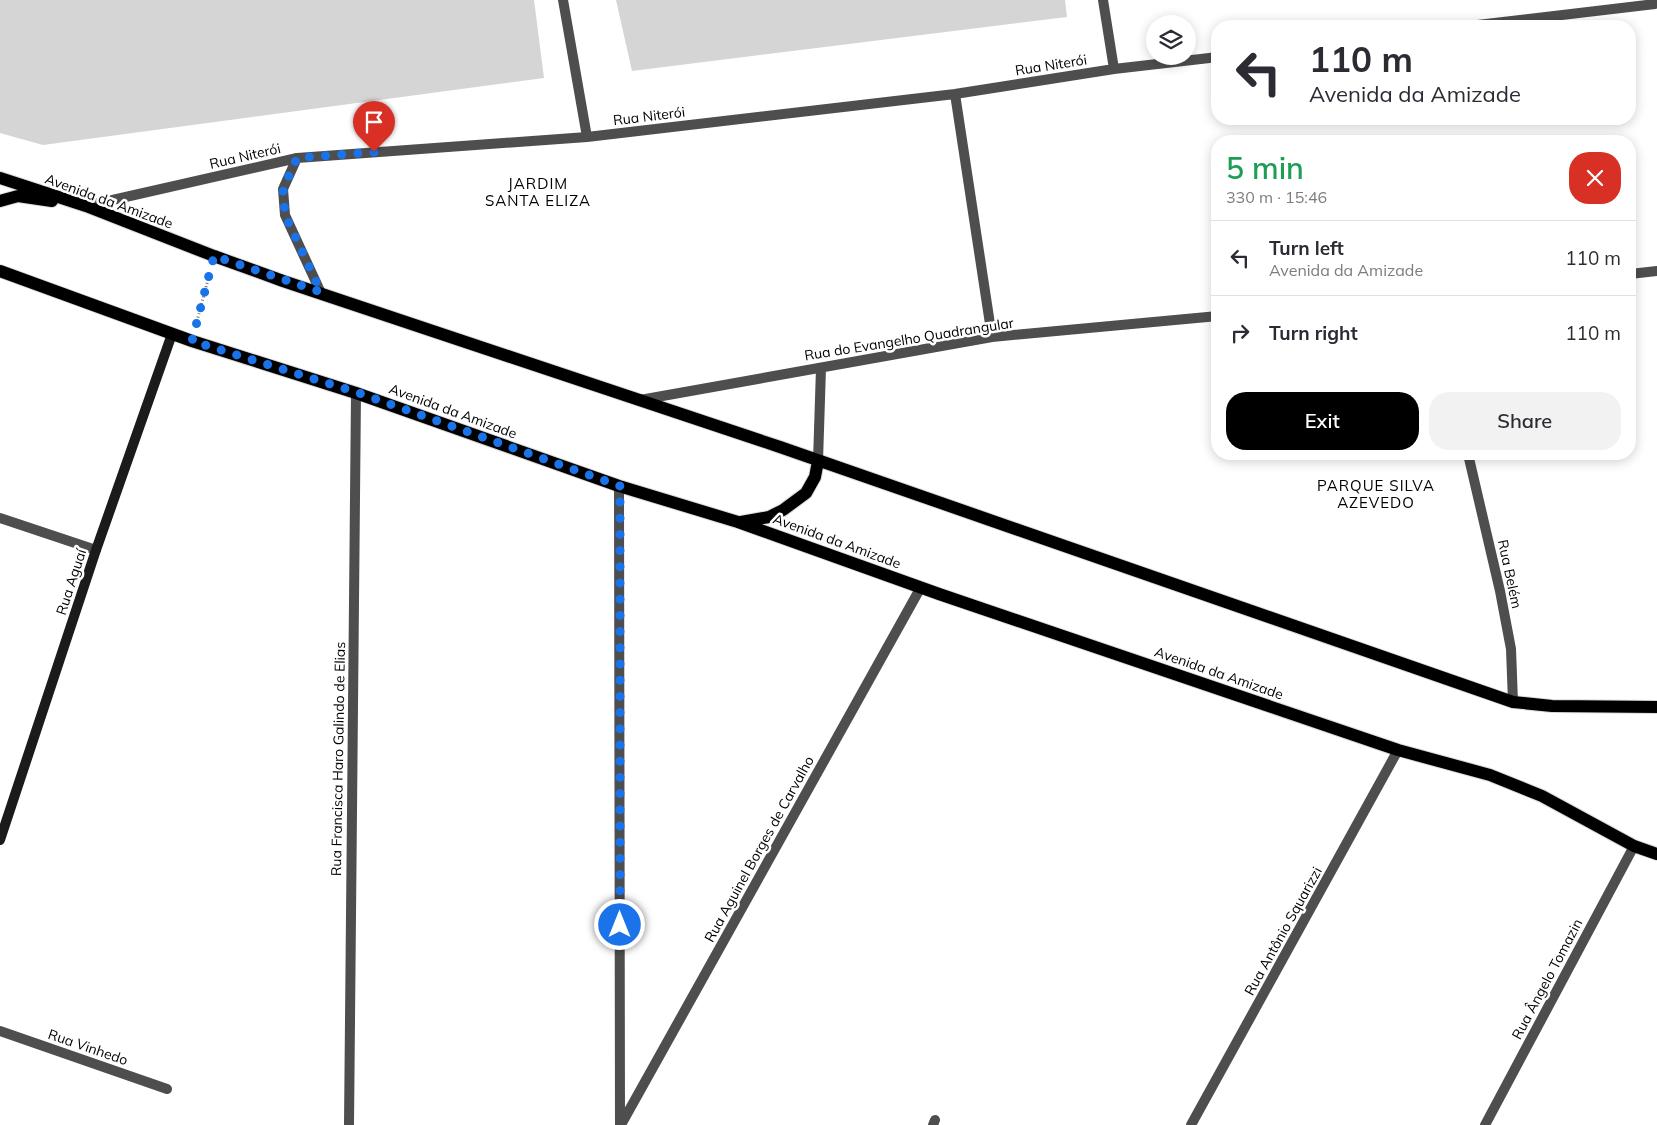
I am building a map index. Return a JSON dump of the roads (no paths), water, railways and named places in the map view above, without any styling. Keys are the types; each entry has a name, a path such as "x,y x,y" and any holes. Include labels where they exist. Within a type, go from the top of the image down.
{"main road":[{"name":"Avenida da Amizade","path":"0,178 86,206 214,256 818,460 1513,702 1552,706 1657,706"},
{"path":"0,201 18,196 86,206"},
{"name":"Avenida da Amizade","path":"0,271 192,341 356,392 620,486 738,522 921,587 1398,750 1490,775 1533,793 1634,846 1657,854"},
{"path":"738,522 769,517 784,510 806,493 816,477 818,460"}],"street":[{"path":"562,0 587,137"},
{"path":"1103,0 1114,70"},
{"path":"1522,20 1656,5"},
{"name":"Rua Niterói","path":"86,206 297,158 587,137 955,94 1114,70 1211,58"},
{"path":"955,94 992,337"},
{"path":"297,158 283,189 285,215 321,292"},
{"path":"1636,273 1657,271"},
{"name":"Rua do Evangelho Quadrangular","path":"636,400 992,337 1211,317"},
{"name":"Rua Aguaí","path":"0,840 96,550 172,334"},
{"path":"818,460 821,368"},
{"name":"Rua Francisca Haro Galindo de Elias","path":"349,1125 356,392"},
{"name":"Rua Belém","path":"1469,460 1500,591 1511,649 1513,702"},
{"path":"620,486 620,1125"},
{"path":"0,518 96,550"},
{"name":"Rua Aguinel Borges de Carvalho","path":"620,1125 921,587"},
{"name":"Rua Antônio Squarizzi","path":"1191,1125 1398,750"},
{"name":"Rua Ângelo Tomazin","path":"1485,1125 1634,846"},
{"name":"Rua Vinhedo","path":"0,1031 167,1089"}],"district":[{"name":"JARDIM SANTA ELIZA","path":"538,192"},
{"name":"PARQUE SILVA AZEVEDO","path":"1376,494"}]}
